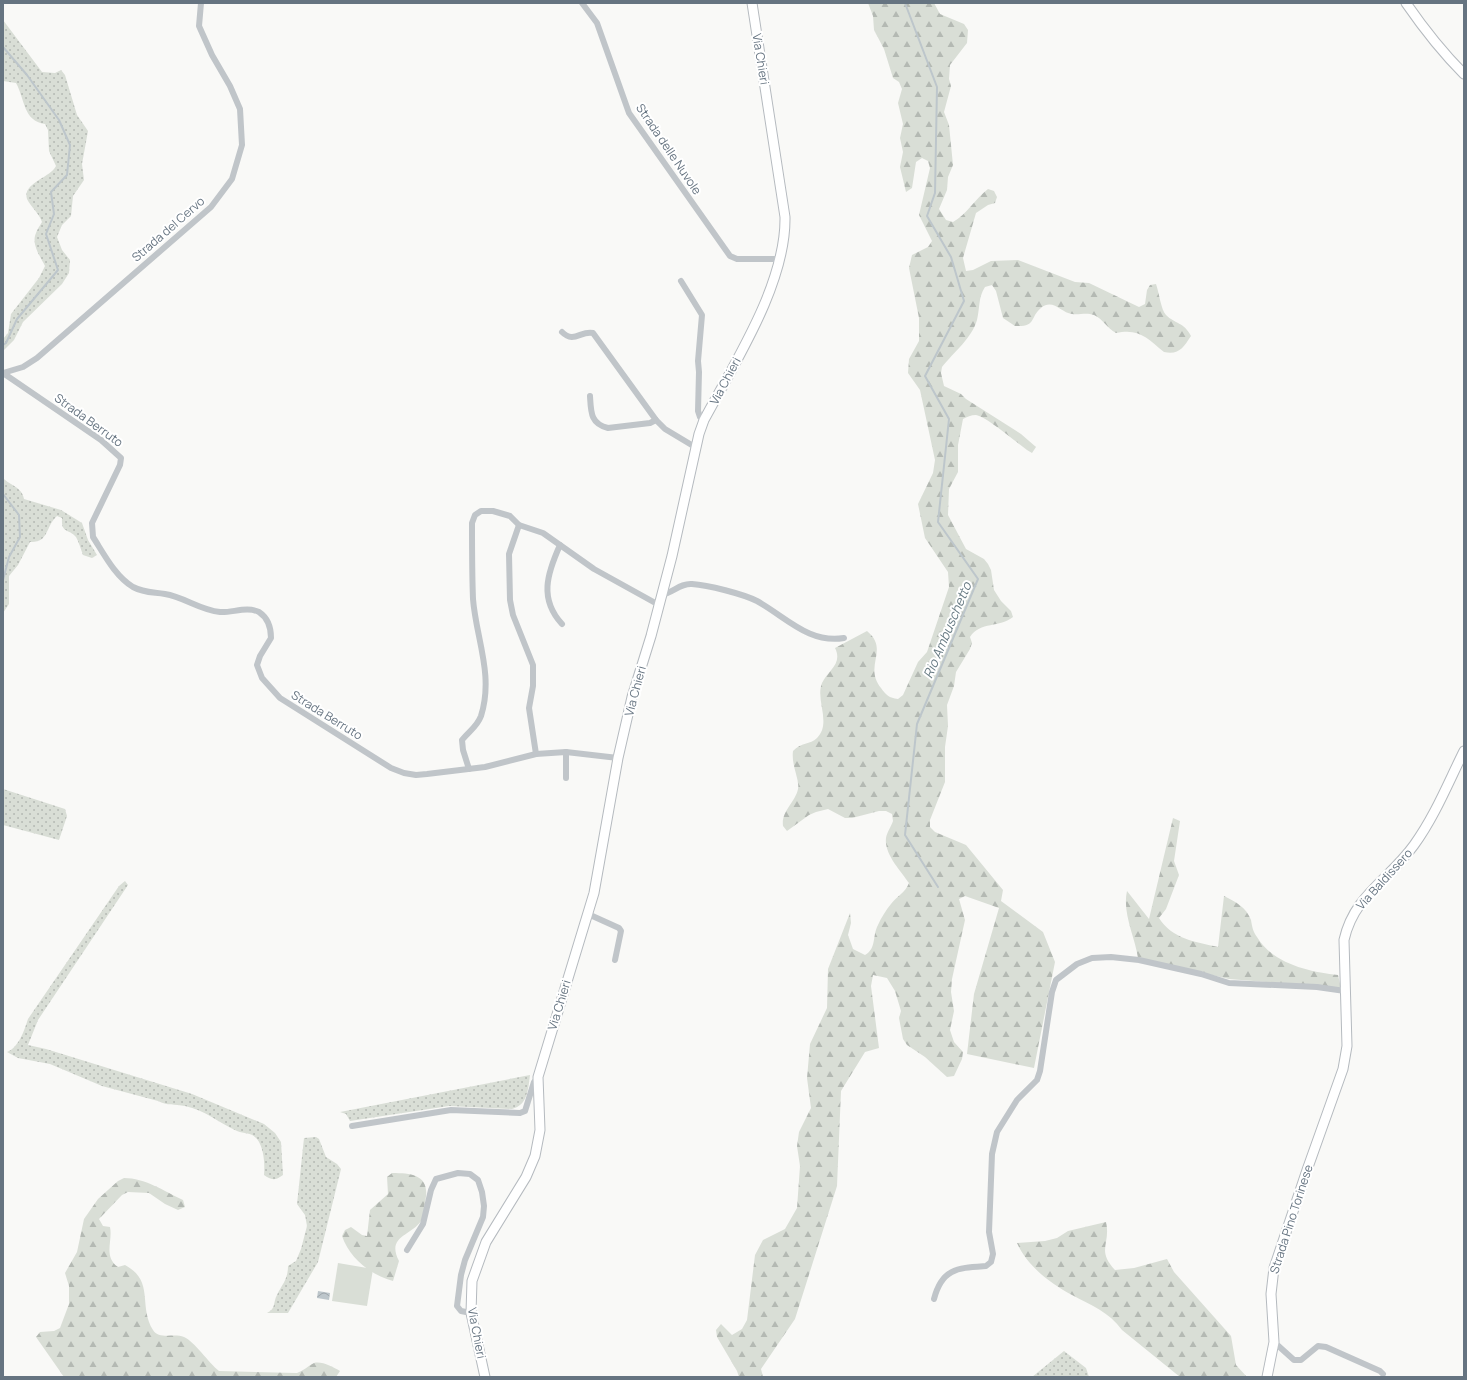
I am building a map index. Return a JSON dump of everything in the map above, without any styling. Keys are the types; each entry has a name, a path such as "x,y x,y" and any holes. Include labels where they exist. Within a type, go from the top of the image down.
{"street":[{"name":"Strada del Cervo","path":"3,373 23,367 37,358 211,207 232,179 242,145 240,109 230,86 212,55 199,26 201,3"},
{"name":"Strada delle Nuvole","path":"582,3 597,23 614,66 629,113 730,256 737,259 779,259"},
{"name":"Via Chieri","path":"485,1377 471,1313 471,1287 478,1262 493,1230 526,1177 535,1156 540,1130 538,1077 594,893 618,758 634,686 659,605 680,522 695,447 704,420 752,331 770,289 785,234 785,217 752,3"},
{"path":"1406,3 1433,40 1464,74"},
{"path":"682,281 702,315 698,361 700,372 698,411 700,417 704,420"},
{"path":"562,332 570,338 577,338 591,332 597,336 656,420 665,429 695,447"},
{"name":"Strada Berruto","path":"3,373 118,454 120,458 120,465 92,523 91,530 93,537 120,576 132,586 146,593 165,594 212,610 228,612 249,609 259,612 269,624 271,638 260,656 257,665 262,678 287,704 327,726 391,768 404,773 416,775 485,767 536,754 566,752 618,758"},
{"path":"590,396 591,415 595,422 601,426 608,428 650,424 656,420"},
{"path":"469,768 463,750 462,740 476,726 481,716 484,695 485,667 473,599 472,523 475,515 481,511 493,511 510,516 519,525 543,533 594,568 659,605"},
{"path":"519,525 509,554 510,600 513,615 532,665 533,686 529,708 536,754"},
{"path":"560,545 554,559 546,595 555,617 562,624"},
{"path":"661,595 666,594 684,584 693,584 724,590 756,600 812,636 833,640 844,638"},
{"name":"Via Baldissero","path":"1328,1111 1343,1069 1347,1046 1344,940 1347,925 1356,909 1372,888 1397,865 1414,846 1444,796 1464,751"},
{"path":"566,752 566,778"},
{"path":"588,914 619,928 621,931 615,960"},
{"path":"934,1300 937,1289 948,1273 960,1268 986,1266 991,1262 993,1254 989,1232 992,1154 997,1132 1017,1100 1037,1080 1040,1071 1052,992 1056,980 1065,972 1077,964 1092,958 1111,957 1147,962 1201,974 1229,983 1317,987 1345,991"},
{"path":"352,1126 452,1110 520,1113 525,1111 534,1082 538,1077"},
{"name":"Strada Pino Torinese","path":"1267,1377 1274,1342 1270,1294 1274,1268 1328,1111"},
{"path":"407,1250 423,1224 431,1190 436,1179 458,1172 470,1174 478,1180 482,1192 483,1217 464,1260 457,1303 461,1311 471,1313"},
{"path":"1274,1342 1294,1360 1301,1360 1318,1346 1326,1347 1380,1371 1383,1374"}],"green space":[{"path":"868,3 934,3 940,14 964,24 968,30 967,43 950,65 949,79 951,86 944,112 949,125 953,165 948,177 947,190 939,209 946,220 953,222 963,215 988,189 994,191 997,197 995,203 988,205 976,213 963,258 966,271 973,270 991,261 1018,260 1075,282 1089,283 1139,307 1145,304 1147,290 1150,285 1156,284 1164,313 1185,328 1191,336 1180,350 1169,353 1164,352 1142,335 1131,332 1116,333 1094,315 1072,314 1053,305 1045,305 1041,308 1032,321 1027,325 1015,326 1003,318 996,291 992,285 985,287 983,291 975,327 962,345 942,367 941,373 944,386 961,394 966,399 1021,434 1036,447 1032,453 994,425 976,415 963,419 958,445 958,472 949,489 948,515 966,549 984,559 988,564 991,570 994,590 1001,601 1011,611 1013,617 1002,623 979,629 970,637 972,643 970,649 956,672 954,686 947,705 948,726 945,747 945,782 930,820 930,827 935,832 966,845 1003,890 1001,901 1043,932 1055,962 1034,1068 967,1054 974,994 999,908 965,896 959,899 965,920 952,979 951,992 954,1011 950,1030 954,1042 963,1052 962,1059 954,1076 947,1077 925,1057 907,1045 903,1039 899,1018 901,1011 895,991 887,978 873,975 871,986 879,1048 865,1052 841,1091 837,1186 795,1319 761,1369 763,1377 739,1377 717,1337 716,1330 721,1324 732,1335 742,1329 747,1320 755,1255 763,1240 785,1229 797,1208 800,1166 797,1146 799,1132 811,1108 807,1078 810,1044 827,1008 828,969 850,913 851,923 848,935 853,949 865,955 869,952 873,945 879,922 889,906 909,883 890,856 886,844 887,834 893,821 892,814 886,811 845,818 828,809 809,815 787,831 783,826 784,816 798,789 798,781 793,762 793,751 799,746 811,742 817,738 821,732 823,718 820,690 822,683 836,663 837,654 835,648 867,631 873,638 876,645 877,651 874,672 876,680 890,697 898,699 903,695 918,662 927,652 949,587 948,572 925,538 918,504 933,473 935,460 920,390 908,373 909,359 919,341 919,318 909,268 912,255 928,247 932,241 919,215 930,168 928,161 922,158 916,162 912,188 906,192 900,167 903,152 900,138 903,124 898,103 902,89 899,82 893,78 884,49 874,30 873,16"},
{"path":"3,20 42,72 55,73 61,70 65,75 77,115 88,131 82,164 84,180 73,196 71,216 62,225 57,237 62,250 70,260 69,273 62,284 23,322 14,340 3,351 3,339 8,333 11,314 39,278 45,266 35,246 36,232 42,222 27,199 27,193 32,185 48,174 56,166 49,151 48,130 45,124 32,119 16,83 3,81"},
{"path":"3,478 19,489 24,499 61,510 82,523 88,540 97,555 92,558 83,555 76,537 64,529 62,518 57,516 41,540 30,542 18,565 9,576 9,604 3,613"},
{"path":"3,789 65,809 67,816 59,840 3,825"},
{"path":"1173,818 1180,821 1174,861 1179,875 1166,909 1159,918 1164,925 1171,931 1185,938 1218,947 1224,896 1243,908 1249,915 1256,935 1272,954 1304,969 1338,975 1341,988 1229,979 1138,958 1127,916 1127,891 1149,919"},
{"path":"125,881 128,885 38,1020 28,1045 46,1049 192,1094 264,1124 275,1133 281,1142 283,1175 280,1177 273,1179 264,1175 263,1151 255,1137 230,1128 199,1110 185,1106 165,1104 102,1086 50,1064 18,1058 7,1052 18,1043 28,1019 119,886"},
{"path":"530,1075 528,1091 524,1100 517,1107 512,1109 449,1106 350,1121 346,1114 340,1112"},
{"path":"316,1137 319,1139 326,1157 337,1164 341,1169 318,1262 288,1313 267,1313 272,1309 286,1278 288,1266 296,1261 301,1249 307,1226 305,1215 297,1204 304,1138"},
{"path":"392,1173 414,1175 423,1181 426,1193 421,1221 417,1226 401,1237 396,1246 396,1253 399,1261 393,1281 377,1275 362,1265 350,1252 342,1236 345,1230 351,1227 362,1235 367,1236 370,1210 388,1194 387,1177"},
{"path":"124,1178 139,1180 154,1186 183,1200 185,1207 178,1210 165,1204 149,1193 128,1192 122,1195 99,1219 103,1226 110,1227 110,1253 113,1263 118,1267 125,1265 134,1271 140,1279 145,1294 149,1321 156,1333 163,1336 180,1336 188,1339 219,1371 297,1373 314,1363 320,1363 340,1371 336,1377 64,1377 36,1337 40,1332 54,1331 60,1328 69,1304 69,1286 65,1273 77,1252 84,1219 98,1199 118,1181"},
{"path":"1106,1222 1107,1236 1105,1252 1109,1263 1115,1270 1134,1268 1167,1259 1174,1272 1231,1336 1236,1365 1247,1377 1180,1377 1122,1330 1111,1318 1040,1274 1027,1260 1017,1243 1045,1241 1057,1238 1068,1231"},
{"path":"338,1263 373,1269 367,1306 332,1301"},
{"path":"1064,1351 1086,1368 1089,1377 1032,1377"}],"water":[{"path":"318,1291 330,1293 329,1300 317,1298"}],"waterway":[{"name":"Rio Ambuschetto","path":"905,3 937,87 935,193 927,216 951,257 964,301 925,376 949,419 938,522 978,579 917,724 905,835 938,887"},
{"path":"3,47 27,75 59,120 70,145 67,175 51,192 54,214 46,234 58,270 17,319 6,343 3,345"},
{"path":"3,494 19,515 20,537 9,557 3,580"}]}
